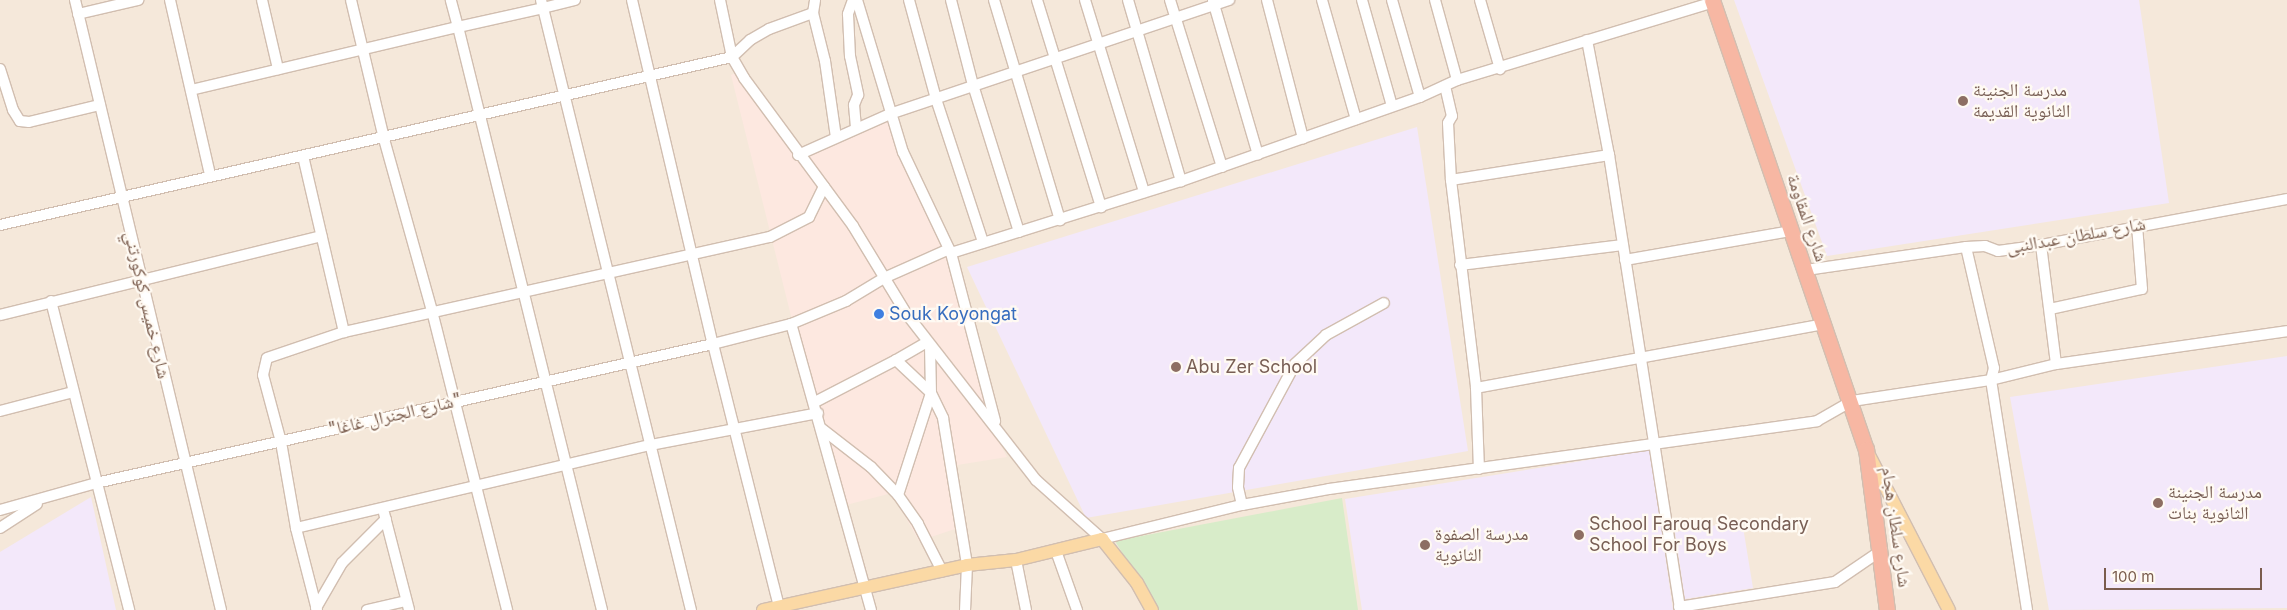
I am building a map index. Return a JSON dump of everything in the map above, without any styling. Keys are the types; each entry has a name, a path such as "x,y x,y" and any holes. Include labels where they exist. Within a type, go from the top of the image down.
{"highway":[{"name":"شارع المقاومة","path":"1713,1 1852,401 1866,449"},
{"name":"شارع سلطان هجام","path":"1866,449 1882,550 1887,610"}],"main road":[{"path":"1866,449 1949,610"},
{"path":"763,610 780,608 967,565 1016,560 1102,539 1137,583 1152,610"}],"street":[{"name":"شارع خميس كوكورتني","path":"75,0 140,280 221,610"},
{"path":"78,14 138,0"},
{"path":"170,0 210,175"},
{"path":"262,0 278,69"},
{"path":"351,0 384,139 456,402 507,610"},
{"path":"451,0 526,292 602,610"},
{"path":"191,90 458,27 542,4 575,0"},
{"path":"632,0 713,344 780,608"},
{"path":"720,0 732,57 798,155 824,186 865,244 884,278 928,344 996,424"},
{"path":"815,0 814,13 825,61 836,137"},
{"path":"852,0 848,14 850,56 858,95 854,105 856,128"},
{"path":"857,0 890,114 912,175 950,251 996,424 1002,439 1049,494 1102,539 1242,505 1328,489 1652,446 1817,421 1852,401 1991,380 2056,364 2287,331"},
{"path":"909,0 936,99 983,242"},
{"path":"951,0 973,86 1019,232"},
{"path":"994,0 1060,220"},
{"path":"1037,0 1101,207"},
{"path":"1085,0 1144,192"},
{"path":"1128,0 1182,181"},
{"path":"1170,0 1174,18 1222,167"},
{"path":"798,155 890,114 1174,18 1213,3 1229,0"},
{"path":"1267,0 1303,138"},
{"path":"1322,0 1356,119"},
{"path":"1362,0 1392,106"},
{"path":"1392,0 1420,97"},
{"path":"1435,0 1457,80"},
{"path":"1480,0 1500,69"},
{"name":"\"شارع الجنرال غاغا\"","path":"0,510 42,500 96,483 456,402 630,360 713,344 791,324 846,301 884,278 950,251 1060,220 1182,181 1420,97 1457,80 1500,69 1713,1"},
{"path":"1213,3 1258,154"},
{"path":"542,4 610,272 691,610"},
{"path":"0,225 210,175 384,139 732,57 763,33 814,13"},
{"path":"1587,40 1609,154 1641,360 1652,446 1680,608 1835,582 1882,550"},
{"path":"0,70 13,110 25,123 100,105"},
{"path":"1445,86 1452,116 1448,124 1451,180 1476,388 1479,469"},
{"path":"1451,180 1609,154"},
{"path":"303,156 344,332"},
{"path":"316,609 296,528 280,442 263,375 264,363 271,356 344,332 432,311 526,292 692,253 770,237 797,225 815,210 824,186"},
{"name":"شارع سلطان عبدالنبى","path":"1806,270 1966,247 1985,246 1998,251 2041,245 2137,225 2287,199"},
{"path":"2050,309 2142,289 2137,225"},
{"path":"1625,260 1792,231"},
{"path":"0,315 321,236"},
{"path":"1460,265 1623,245"},
{"path":"2041,245 2056,364"},
{"path":"1966,247 1992,360 1991,380 2027,610"},
{"path":"51,301 130,610"},
{"path":"1242,505 1237,477 1242,462 1295,364 1326,335 1384,303"},
{"path":"791,324 822,429 871,610"},
{"path":"1476,388 1641,360 1824,324"},
{"path":"296,528 566,464 816,408 896,360 928,344"},
{"path":"898,495 931,393 928,344"},
{"path":"896,360 931,393 943,418 967,565 965,610"},
{"path":"0,411 73,392"},
{"path":"822,429 871,467 898,495 918,524 942,571"},
{"path":"0,528 42,500"},
{"path":"367,610 408,606 383,507"},
{"path":"316,609 342,563 386,519"},
{"path":"1056,551 1077,610"},
{"path":"1016,560 1026,610"}],"shaded area":[{"path":"0,0 2287,0 2287,610 0,610"},
{"name":"مدرسة الجنينة الثانوية القديمة","path":"1734,0 2139,0 2169,203 1827,256"},
{"path":"736,73 797,158 888,119 944,245 960,294 990,425 1007,457 945,467 955,529 919,541 892,493 846,505 791,316 731,75"},
{"path":"1417,127 1468,451 1086,518 967,267"},
{"name":"مدرسة الجنينة الثانوية بنات","path":"2287,356 2287,608 2049,610 2010,397"},
{"path":"1650,450 1673,610 1362,610 1345,499"},
{"path":"91,497 116,610 0,610 0,552"},
{"path":"1742,521 1753,588 1685,599 1675,532"}],"green space":[{"path":"1342,498 1358,610 1157,610 1115,541"}],"place":[{"name":"مدرسة الجنينة الثانوية القديمة","path":"1963,101"},
{"name":"Souk Koyongat","path":"879,314"},
{"name":"Abu Zer School","path":"1176,367"},
{"name":"مدرسة الجنينة الثانوية بنات","path":"2158,503"},
{"name":"School Farouq Secondary School For Boys","path":"1579,535"},
{"name":"مدرسة الصفوة الثانوية","path":"1425,545"}]}
